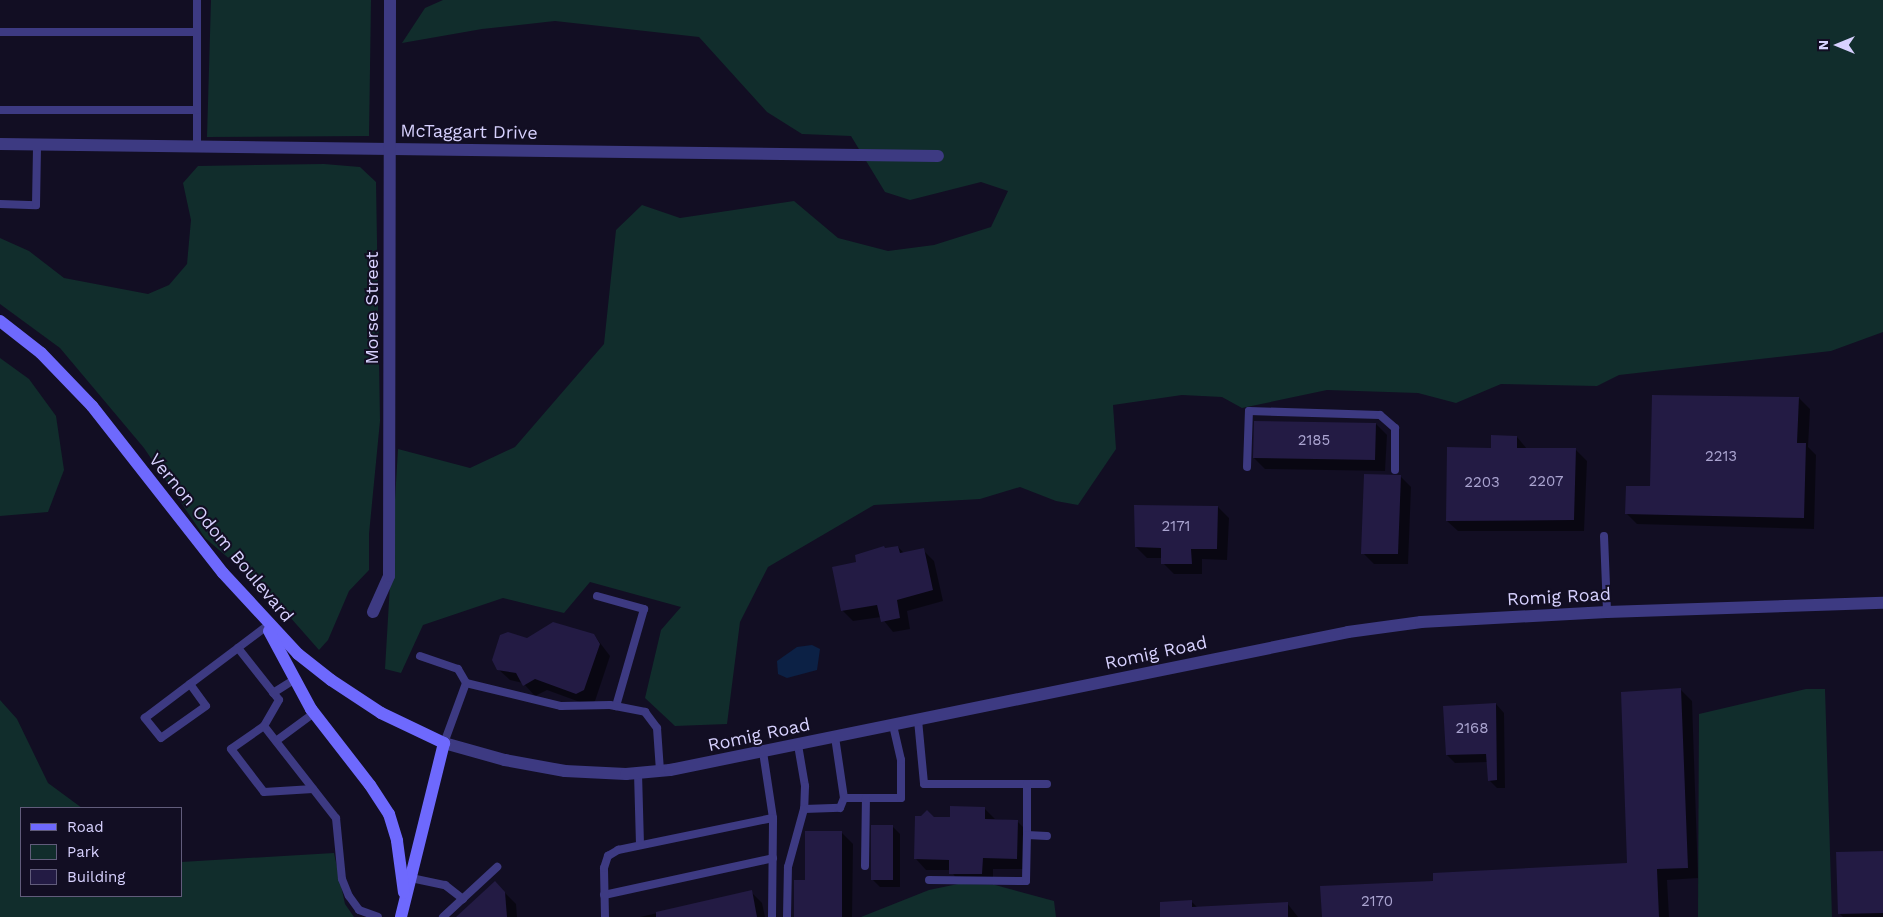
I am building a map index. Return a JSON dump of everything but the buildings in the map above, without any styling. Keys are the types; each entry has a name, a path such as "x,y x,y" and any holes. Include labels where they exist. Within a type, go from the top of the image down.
{"main road":[{"name":"Vernon Odom Boulevard","path":"0,321 40,353 92,406 265,623 331,680 398,722 444,743"},
{"path":"265,623 314,713 370,785 389,814 397,841 406,900"},
{"path":"401,917 444,743"}],"street":[{"name":"Morse Street","path":"373,612 388,576 390,0"},
{"name":"McTaggart Drive","path":"0,144 938,156"},
{"name":"Romig Road","path":"444,743 546,768 586,773 660,771 763,752 1348,632 1421,622 1607,612 1883,603"}],"lane":[{"path":"196,146 197,0"},
{"path":"0,32 197,32"},
{"path":"0,110 196,110"},
{"path":"0,204 36,205 37,144"},
{"path":"1248,467 1249,411 1380,415 1395,428 1395,470"},
{"path":"1604,536 1607,612"},
{"path":"597,596 644,608 616,706"},
{"path":"190,684 206,706 161,738 145,718 190,684 238,648 265,623"},
{"path":"238,648 279,700 264,726 231,748 264,792 313,789"},
{"path":"420,656 458,669 466,683 561,706 616,706 645,712 657,728 660,771"},
{"path":"273,693 295,679"},
{"path":"444,743 466,683"},
{"path":"276,741 314,713"},
{"path":"918,720 924,784 1048,784"},
{"path":"844,798 901,798 901,760 893,725"},
{"path":"264,726 336,818 342,878 349,896 359,910 378,917"},
{"path":"804,809 840,808 844,798 835,737"},
{"path":"787,917 788,867 804,809 805,786 798,744"},
{"path":"763,752 773,818 772,917"},
{"path":"638,773 640,845"},
{"path":"930,880 1026,881 1027,784"},
{"path":"865,866 866,798"},
{"path":"605,917 604,868 608,856 618,850 773,818"},
{"path":"1027,836 1047,836"},
{"path":"604,895 773,858"},
{"path":"443,917 497,867"},
{"path":"411,878 445,885 462,899"}],"green space":[{"path":"211,0 371,0 369,136 207,137"},
{"path":"443,0 1883,0 1883,332 1831,351 1619,375 1597,386 1501,384 1456,403 1418,393 1327,390 1242,408 1222,397 1182,395 1113,405 1116,449 1078,505 1056,501 1020,487 980,499 874,505 768,567 740,622 727,724 675,726 645,698 661,630 681,607 590,582 564,613 503,598 423,625 401,673 385,669 398,449 470,468 515,447 604,344 616,230 642,205 680,218 794,201 838,238 888,251 934,245 991,227 1008,191 981,182 910,200 885,192 851,136 802,134 767,112 699,37 555,21 482,29 402,43 425,8"},
{"path":"324,164 360,167 376,182 380,421 369,534 369,570 349,591 328,640 319,650 267,591 205,538 144,448 60,348 0,304 0,238 29,251 64,278 148,294 169,285 187,264 191,220 183,183 198,166"},
{"path":"0,358 29,379 56,416 64,470 48,512 0,516"},
{"path":"1806,689 1825,689 1832,917 1698,917 1699,714"},
{"path":"0,700 17,719 48,783 81,807 20,807 20,897 182,897 182,862 334,853 345,904 354,917 0,917"},
{"path":"977,880 1054,901 1056,917 861,917 929,890"}],"water":[{"path":"812,645 820,649 817,670 787,678 778,674 777,661 797,647"}]}
